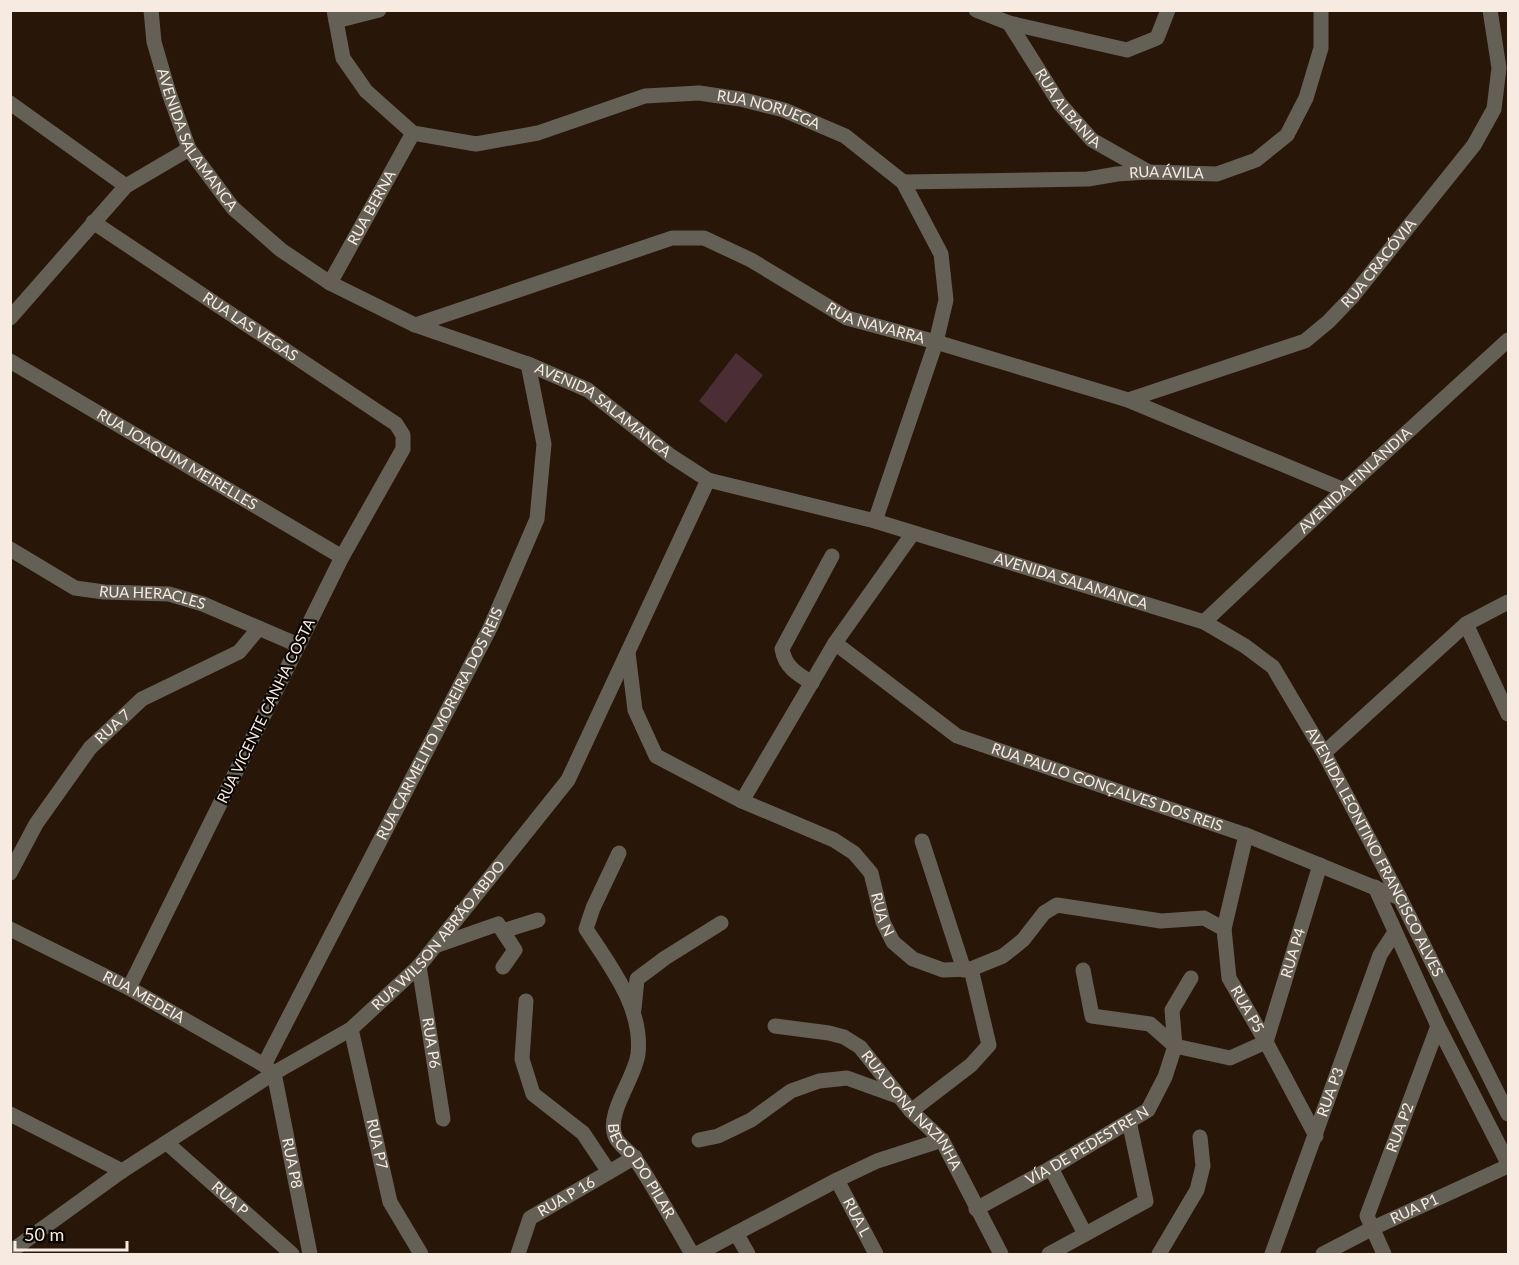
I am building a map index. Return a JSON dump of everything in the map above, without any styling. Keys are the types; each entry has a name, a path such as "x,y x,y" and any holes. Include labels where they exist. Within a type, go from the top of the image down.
{"street":[{"name":"AVENIDA SALAMANCA","path":"151,10 154,42 189,149 233,208 281,250 330,283 415,325 528,364 588,390 671,456 708,480 875,521 1204,622"},
{"path":"379,10 335,16 343,58 366,91 413,133"},
{"path":"976,10 1009,23 1127,51 1157,38 1168,10"},
{"name":"RUA ÁVILA","path":"903,182 1088,179 1147,171 1217,174 1256,160 1287,135 1306,98 1321,48 1321,10"},
{"name":"RUA CRACÓVIA","path":"1128,400 1305,341 1336,314 1474,145 1494,110 1499,68 1490,10"},
{"name":"RUA ALBANIA","path":"1009,23 1060,104 1092,140 1147,171"},
{"name":"RUA NORUEGA","path":"413,133 476,144 538,133 645,96 699,93 740,99 784,110 845,136 903,182 941,254 946,300 936,342 875,521"},
{"path":"10,103 126,186"},
{"name":"RUA BERNA","path":"330,283 413,133"},
{"path":"10,318 126,186 189,149"},
{"name":"RUA LAS VEGAS","path":"93,222 396,424 403,435"},
{"name":"RUA NAVARRA","path":"415,325 672,238 704,238 751,260 847,318 936,342 1128,400 1344,490"},
{"name":"AVENIDA FINLÂNDIA","path":"1204,622 1344,490 1509,340"},
{"name":"RUA JOAQUIM MEIRELLES","path":"10,361 342,557"},
{"name":"RUA CARMELITO MOREIRA DOS REIS","path":"269,1069 490,628 537,519 544,444 528,364"},
{"name":"RUA VICENTE CANHA COSTA","path":"129,988 342,557 403,449 403,435"},
{"name":"RUA WILSON ABRÃO ABDO","path":"10,1252 269,1069 351,1029 419,966 568,780 708,480"},
{"path":"742,801 836,643 913,533"},
{"name":"RUA HERACLES","path":"10,549 75,588 104,592 169,594 203,604 298,645"},
{"path":"812,683 793,671 784,658 782,649 832,556"},
{"path":"1324,753 1466,624 1509,602"},
{"name":"AVENIDA LEONTINO FRANCISCO ALVES","path":"1204,622 1245,646 1273,667 1324,753 1509,1114"},
{"path":"1466,624 1509,714"},
{"name":"RUA 7","path":"10,873 36,824 90,748 142,699 239,651 259,628"},
{"name":"RUA PAULO GONÇALVES DOS REIS","path":"836,643 957,736 1246,835 1400,898"},
{"name":"RUA N","path":"628,653 635,710 656,756 742,801 834,840 854,853 871,873 883,922 893,942 913,959 943,970 968,970 1003,956 1023,940 1044,913 1057,905 1161,921 1204,918 1224,929"},
{"name":"RUA P5","path":"1246,835 1224,929 1229,978 1316,1136"},
{"path":"911,1111 971,1065 989,1044 968,970 922,841"},
{"name":"BECO DO PILAR","path":"619,853 593,908 586,929 621,983 634,1012 638,1035 638,1056 613,1121 615,1137 635,1157 692,1254"},
{"name":"RUA P4","path":"1266,1042 1320,865"},
{"name":"AVENIDA LEONTINO FRANCISCO ALVES","path":"1375,887 1438,1026 1509,1164"},
{"path":"503,931 538,920"},
{"name":"BECO DO PILAR","path":"634,1012 637,979 664,958 721,922"},
{"path":"435,946 498,924 515,950 503,967"},
{"name":"RUA MEDEIA","path":"10,928 129,988 269,1069"},
{"name":"RUA P3","path":"1276,1253 1380,955 1395,932"},
{"name":"RUA P6","path":"419,966 443,1119"},
{"path":"1083,970 1092,1016 1150,1024 1175,1046 1230,1058 1266,1042"},
{"path":"1175,1046 1172,1010 1191,978"},
{"path":"526,1001 522,1059 533,1094 583,1132 609,1172"},
{"name":"RUA DONA NAZINHA","path":"775,1026 829,1033 844,1037 860,1047 911,1111 942,1140 1001,1254"},
{"name":"RUA P2","path":"1371,1229 1367,1216 1438,1026"},
{"name":"RUA P7","path":"351,1029 390,1202 421,1254"},
{"name":"VÍA DE PEDESTRE N","path":"976,1209 1051,1168 1148,1110 1165,1077 1175,1046"},
{"name":"RUA P8","path":"269,1069 310,1254"},
{"path":"699,1140 718,1136 751,1120 791,1091 819,1081 847,1078 900,1097"},
{"path":"10,1114 122,1171"},
{"path":"1049,1254 1146,1201 1130,1121"},
{"path":"1158,1254 1197,1190 1203,1166 1200,1137"},
{"path":"697,1254 876,1161 942,1140"},
{"name":"RUA P","path":"167,1143 292,1254"},
{"name":"RUA P 16","path":"518,1254 530,1218 635,1157"},
{"name":"RUA P1","path":"1323,1254 1509,1164"},
{"path":"1051,1168 1085,1234"},
{"name":"RUA L","path":"837,1180 876,1254"},
{"path":"1371,1229 1384,1254"},
{"path":"736,1233 748,1254"}],"shaded area":[{"path":"736,353 763,375 726,423 699,401"}]}
